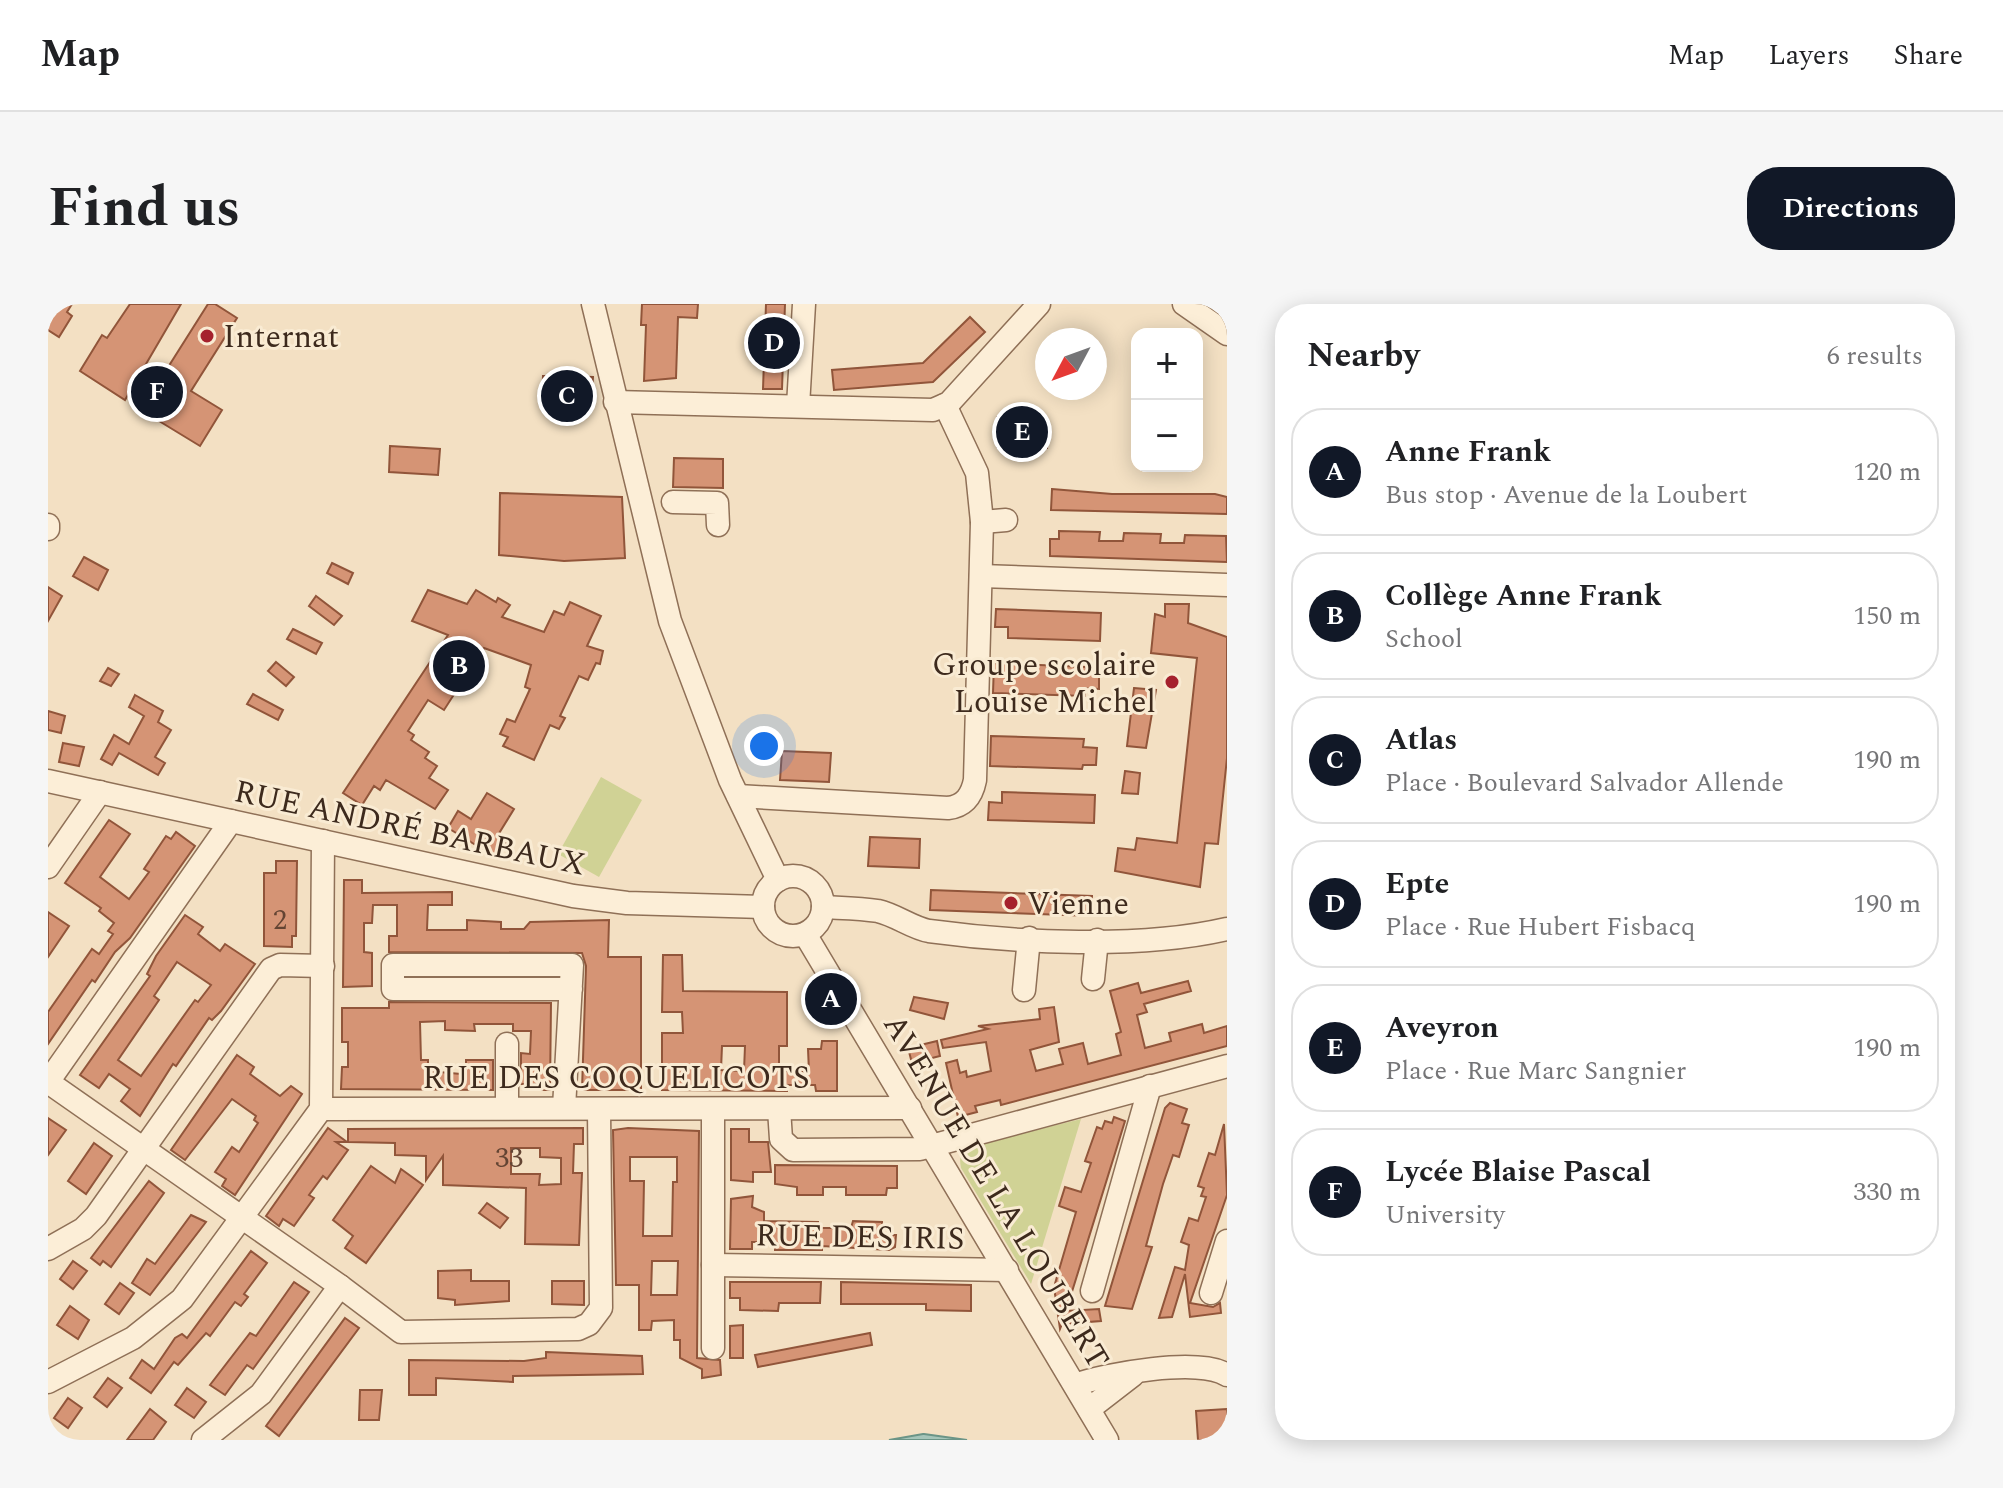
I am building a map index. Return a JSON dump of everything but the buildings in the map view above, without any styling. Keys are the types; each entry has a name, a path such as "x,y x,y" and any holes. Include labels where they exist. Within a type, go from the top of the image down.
{"street":[{"path":"593,304 670,621 700,707 778,880"},
{"path":"798,406 804,304"},
{"path":"615,402 923,410 945,405 1008,342 1039,304"},
{"path":"1184,304 1227,334"},
{"path":"738,796 948,808 963,803 975,780 982,522 977,473 945,405"},
{"path":"673,502 717,514"},
{"path":"982,522 1006,520"},
{"path":"981,576 1227,585"},
{"name":"RUE ANDRÉ BARBAUX","path":"48,781 573,896 627,903 763,907"},
{"path":"48,867 100,792"},
{"path":"231,821 48,1082 401,1332 578,1329 589,1324 601,1308 599,1110"},
{"path":"48,1382 133,1338 160,1319 201,1276 321,1109 323,841"},
{"path":"798,876 808,880 822,896 823,907 818,923 805,934 788,936 773,929 763,907 764,896 778,880 798,876"},
{"path":"823,907 879,911 925,930 1029,938 1097,940 1199,936 1227,929"},
{"name":"AVENUE DE LA LOUBERT","path":"805,934 1107,1440"},
{"path":"1024,990 1029,938"},
{"path":"1093,979 1097,940"},
{"path":"476,964 476,989"},
{"path":"48,1249 83,1229 96,1216 271,969 280,965 323,966"},
{"path":"564,1108 571,989 572,965 393,965 393,989 571,989"},
{"path":"507,1044 507,1108"},
{"path":"779,1109 781,1139 793,1150 906,1150 1227,1066"},
{"path":"1092,1291 1150,1086"},
{"name":"RUE DES COQUELICOTS","path":"321,1109 910,1108"},
{"path":"713,1109 713,1348"},
{"path":"1211,1293 1227,1241"},
{"name":"RUE DES IRIS","path":"713,1265 1007,1270"},
{"path":"203,1440 261,1394 340,1286"},
{"path":"1075,1385 1154,1369 1204,1367 1227,1375"},
{"path":"1089,1409 1133,1375"}],"green space":[{"path":"601,777 642,800 599,877 558,854"},
{"path":"1081,1119 1031,1284 961,1168 961,1155 971,1146"}],"shaded area":[{"path":"924,1434 967,1440 889,1440"}],"place":[{"name":"Internat","path":"207,336"},
{"name":"Epte","path":"774,343"},
{"name":"Lycée Blaise Pascal","path":"157,392"},
{"name":"Atlas","path":"567,396"},
{"name":"Aveyron","path":"1022,432"},
{"name":"Collège Anne Frank","path":"459,666"},
{"name":"Groupe scolaire Louise Michel","path":"1172,682"},
{"name":"Vienne","path":"1011,903"},
{"name":"Anne Frank","path":"831,999"}]}
